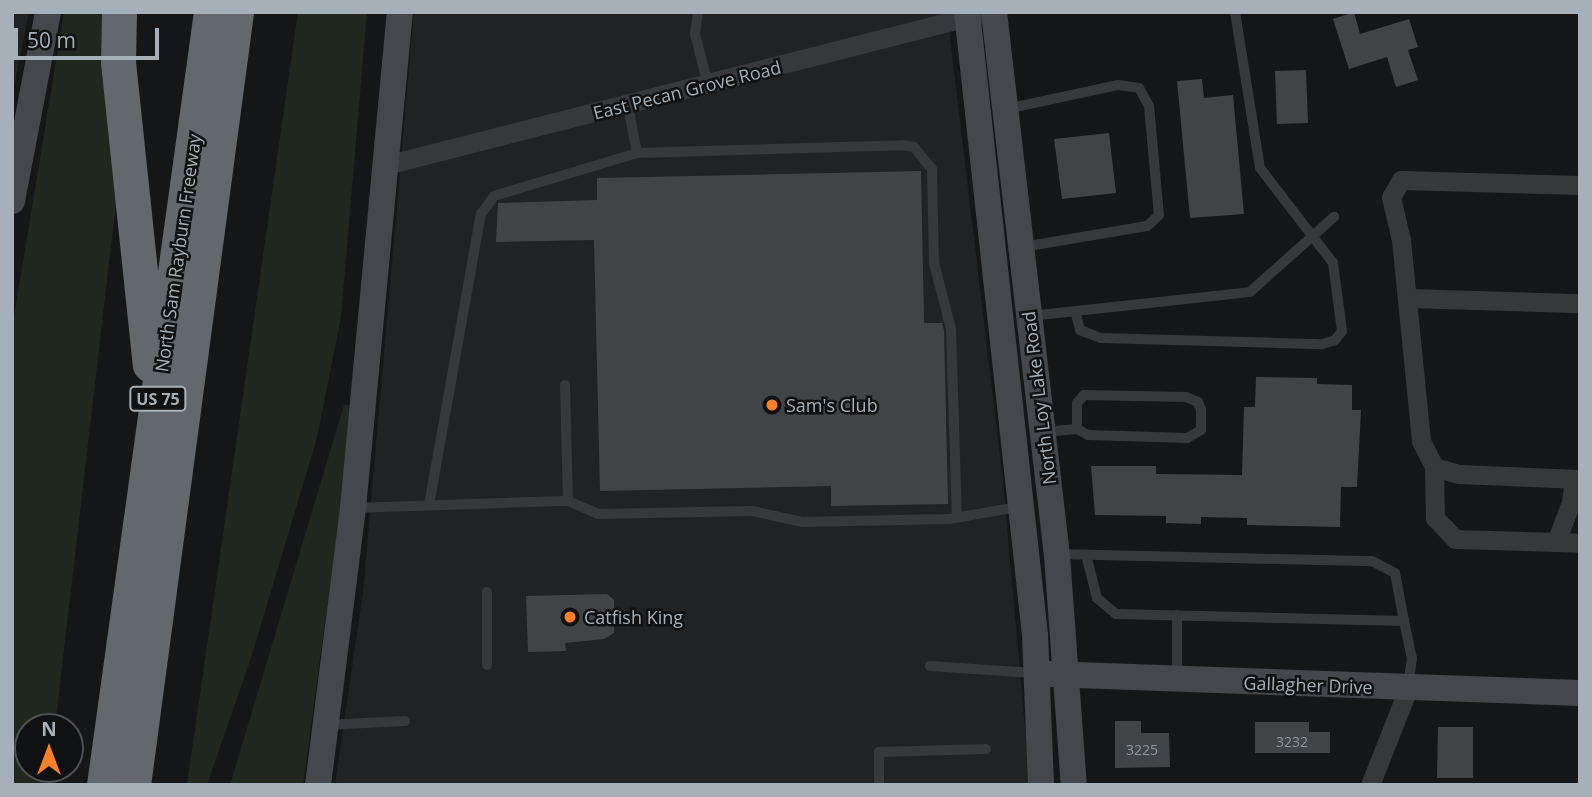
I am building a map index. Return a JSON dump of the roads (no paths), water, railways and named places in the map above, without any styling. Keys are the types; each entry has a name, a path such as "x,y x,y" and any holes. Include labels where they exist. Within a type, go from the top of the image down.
{"highway":[{"path":"120,12 118,62 155,418"},
{"name":"North Sam Rayburn Freeway","path":"104,785 211,12"},
{"name":"North Sam Rayburn Freeway","path":"133,785 236,12"}],"main road":[{"path":"12,201 19,119 48,12"},
{"path":"318,785 352,508 400,12"},
{"name":"North Loy Lake Road","path":"994,12 1056,554 1074,785"},
{"name":"North Loy Lake Road","path":"974,14 1037,674 1041,785"},
{"name":"Gallagher Drive","path":"1037,674 1580,693"}],"street":[{"name":"East Pecan Grove Road","path":"386,165 628,106 974,14"},
{"path":"1580,185 1401,180 1391,197 1407,298 1421,441 1434,467 1435,519 1455,538 1580,543"},
{"path":"1407,298 1580,303"},
{"path":"1434,467 1459,474 1577,479 1572,502 1556,542"},
{"path":"1370,785 1408,689"}],"lane":[{"path":"698,12 695,34 708,85"},
{"path":"1075,311 1080,330 1101,338 1322,344 1335,340 1342,331 1343,317 1332,263 1260,168 1235,12"},
{"path":"1005,109 1118,85 1139,88 1149,106 1159,215 1147,226 1021,247"},
{"path":"628,106 637,153"},
{"path":"429,505 481,214 494,196 637,153 902,145 925,156 932,169 934,264 951,329 957,517"},
{"path":"1029,316 1250,292 1314,238 1334,216"},
{"path":"565,385 568,501"},
{"path":"1042,432 1077,429 1088,435 1187,438 1201,430 1201,410 1198,401 1186,397 1084,395 1077,403 1077,429"},
{"path":"352,508 568,501 598,514 752,511 802,522 957,517 1019,507"},
{"path":"1056,554 1372,561 1395,573 1412,658 1408,689"},
{"path":"1086,555 1097,598 1105,609 1116,614 1404,621"},
{"path":"487,592 487,665"},
{"path":"1177,615 1177,679"},
{"path":"930,666 1037,674"},
{"path":"327,725 405,721"},
{"path":"879,785 878,752 986,750"}],"place":[{"name":"Sam's Club","path":"772,405"},
{"name":"Catfish King","path":"570,617"}]}
